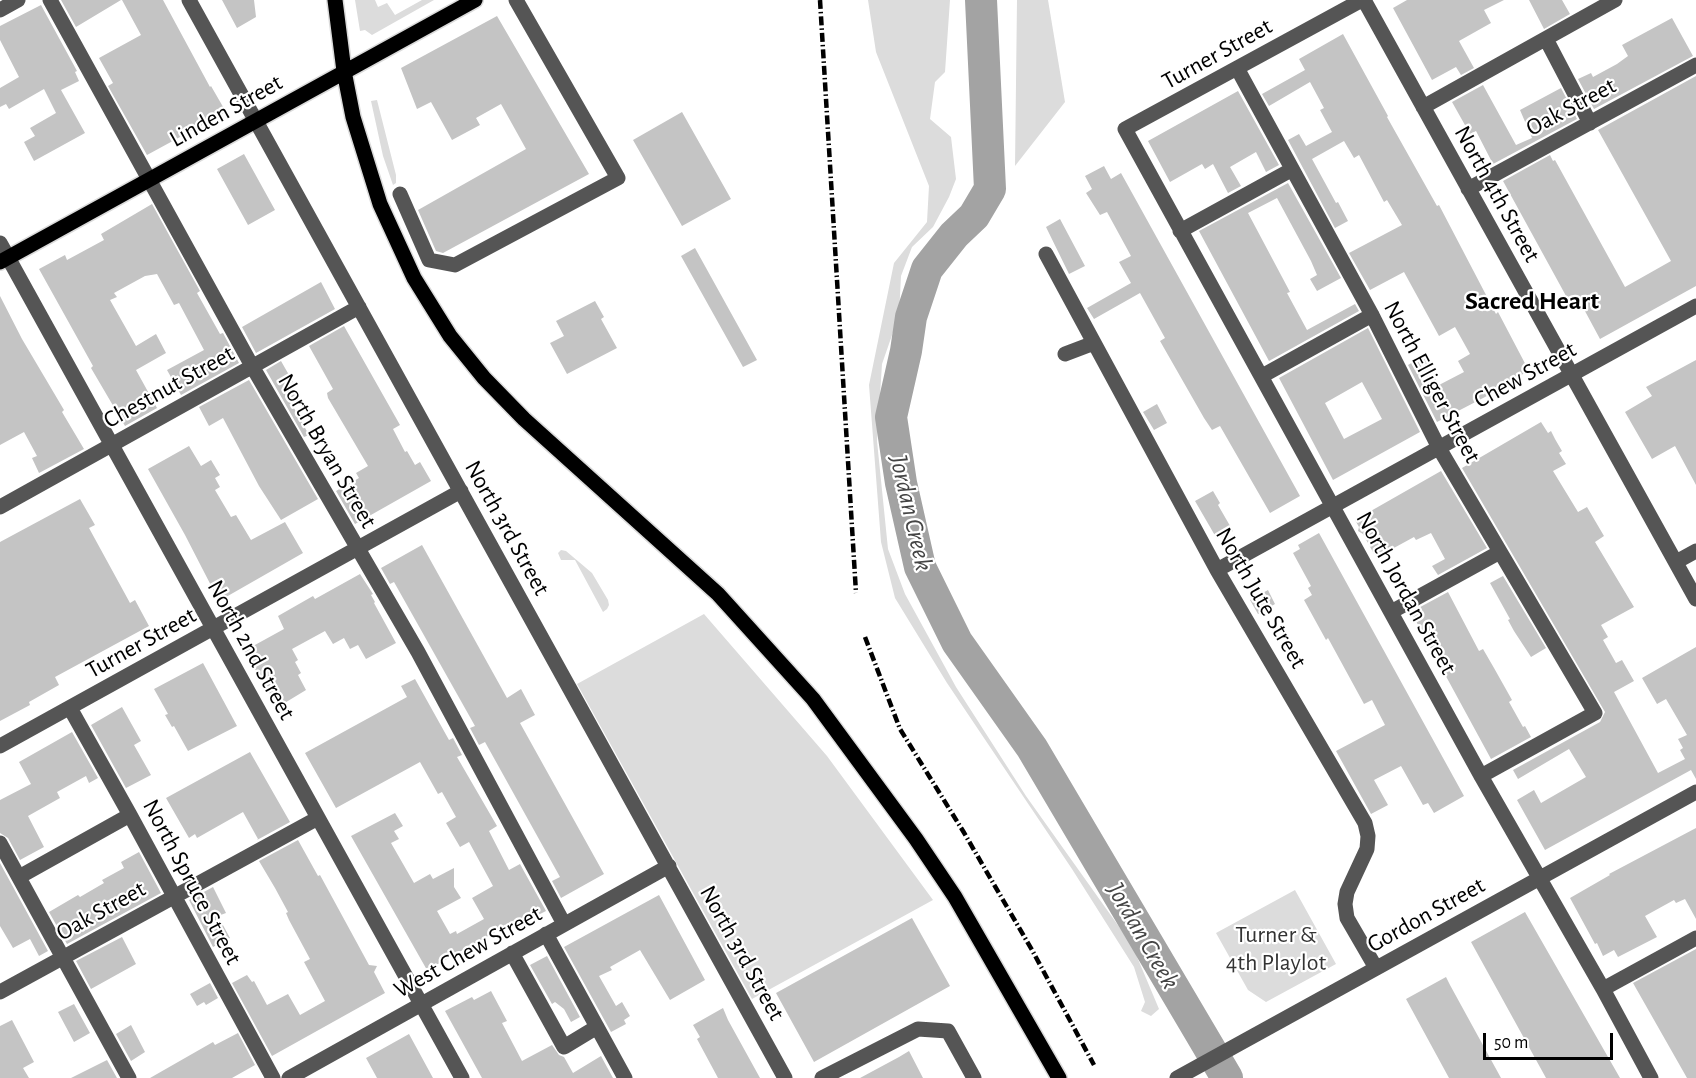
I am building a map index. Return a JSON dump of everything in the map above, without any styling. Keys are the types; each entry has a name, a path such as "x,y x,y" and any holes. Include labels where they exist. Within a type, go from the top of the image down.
{"main road":[{"path":"335,0 344,71 353,117 380,204 414,278 450,336 484,378 524,419 717,594 813,699 916,839 955,897 1059,1078"},
{"name":"Linden Street","path":"4,260 475,0"}],"street":[{"name":"North Bryan Street","path":"50,0 252,366 418,652 564,924"},
{"name":"North 3rd Street","path":"189,0 784,1078"},
{"path":"400,194 429,260 455,265 618,178 516,0"},
{"name":"Turner Street","path":"1125,129 1363,0"},
{"name":"North 4th Street","path":"1363,0 1573,374 1696,599"},
{"path":"1423,107 1615,0"},
{"path":"1546,39 1590,123"},
{"name":"Oak Street","path":"1468,189 1696,66"},
{"name":"North Elliger Street","path":"1237,68 1372,315 1439,448 1595,713 1481,776"},
{"name":"North Jordan Street","path":"1125,129 1481,776 1603,989 1651,1078"},
{"path":"1180,231 1291,170"},
{"name":"North 2nd Street","path":"0,243 4,260 112,444 462,1078"},
{"name":"North Jute Street","path":"1046,254 1217,570 1365,823 1368,836 1367,849 1347,892 1345,904 1347,918 1376,968"},
{"name":"Chew Street","path":"1217,570 1696,306"},
{"name":"Chestnut Street","path":"0,506 360,307"},
{"path":"1262,376 1372,315"},
{"path":"1065,354 1094,343"},
{"name":"Turner Street","path":"0,746 461,492"},
{"path":"1676,562 1696,551"},
{"path":"1391,612 1500,552"},
{"name":"North Spruce Street","path":"70,708 273,1078"},
{"name":"Gordon Street","path":"1177,1078 1696,792"},
{"path":"19,877 130,815"},
{"name":"Oak Street","path":"0,992 318,818"},
{"path":"0,843 129,1078"},
{"name":"West Chew Street","path":"289,1078 314,1072 421,1004 669,866"},
{"path":"546,934 625,1078"},
{"path":"1603,989 1696,938"},
{"path":"512,953 564,1047 597,1027"},
{"path":"822,1078 918,1029 948,1031 974,1078"}],"green space":[{"path":"355,0 375,0 378,7 387,3 395,15 422,0 434,0 372,35 365,30 360,31"},
{"path":"868,0 950,0 945,72 935,82 930,119 951,137 956,179 933,227 912,247 901,276 899,315 882,364 877,441 888,549 905,594 956,687 1026,796 1132,945 1159,1009 1151,1016 1141,1011 1145,1002 1134,967 1072,869 947,683 895,598 881,542 869,385 894,263 927,222 929,186 876,52"},
{"path":"1017,0 1048,0 1065,102 1015,166"},
{"path":"377,100 396,175 396,183 393,185 383,156 371,101"},
{"path":"561,550 566,551 592,573 608,600 609,605 603,612 575,560 561,560 558,553"},
{"path":"704,614 827,756 933,900 752,999 577,684"},
{"name":"Turner & 4th Playlot","path":"1295,890 1336,964 1266,1002 1248,990 1216,933"}],"building":[{"path":"61,0 121,0 76,27"},
{"path":"122,0 163,0 226,112 147,155 108,86 113,83 99,58 141,35"},
{"path":"222,0 254,0 256,17 237,28"},
{"path":"1407,0 1504,0 1484,10 1491,23 1459,41 1474,68 1461,75 1456,67 1432,80 1393,8"},
{"path":"1529,0 1562,0 1570,14 1544,29"},
{"path":"41,5 77,71 75,72 79,81 61,90 85,133 34,161 24,142 35,136 30,128 56,113 44,89 9,109 6,104 0,107 0,88 19,77 0,40 0,26"},
{"path":"497,16 589,174 443,253 436,251 418,210 526,149 501,104 476,118 480,125 452,140 431,102 417,109 401,68"},
{"path":"1672,18 1693,56 1594,109 1578,79 1591,73 1593,77 1617,64 1628,56 1622,45"},
{"path":"1343,34 1529,371 1509,381 1510,384 1437,422 1408,365 1423,356 1439,385 1464,372 1458,361 1470,354 1455,327 1439,336 1404,272 1370,290 1349,253 1402,225 1387,200 1384,202 1359,155 1354,158 1344,141 1312,159 1348,221 1335,228 1288,140 1299,134 1306,146 1332,132 1320,110 1324,108 1310,82 1269,106 1262,94 1305,70 1299,59"},
{"path":"1696,76 1696,286 1600,339 1579,300 1571,305 1503,181 1550,155 1553,161 1555,160 1625,287 1671,261 1598,130"},
{"path":"1483,85 1516,145 1532,138 1520,110 1561,88 1577,119 1493,164 1476,131 1470,134 1452,102"},
{"path":"1238,91 1279,165 1266,172 1256,152 1230,167 1241,186 1228,193 1213,164 1205,169 1202,164 1170,182 1148,141"},
{"path":"682,112 731,199 682,226 633,140"},
{"path":"244,154 275,210 248,225 217,169"},
{"path":"1104,166 1111,179 1121,173 1300,496 1270,513 1220,426 1212,430 1204,418 1160,341 1165,338 1140,293 1094,319 1087,308 1131,283 1119,262 1131,256 1107,212 1100,215 1086,193 1092,189 1085,176"},
{"path":"1288,183 1341,278 1317,291 1310,279 1317,275 1311,261 1277,198 1248,213 1290,292 1287,293 1307,330 1355,304 1359,311 1269,361 1199,231"},
{"path":"152,204 200,291 197,293 239,363 181,395 167,370 204,350 179,303 174,305 157,274 145,276 114,293 117,297 110,300 136,346 156,334 166,353 136,370 157,408 125,426 91,368 93,366 39,269 65,255 67,260 104,240 101,234"},
{"path":"1060,219 1085,266 1069,274 1046,227"},
{"path":"695,248 757,360 743,367 681,256"},
{"path":"321,282 335,309 256,353 242,327"},
{"path":"0,296 84,449 39,473 32,458 37,456 24,432 0,445"},
{"path":"595,301 604,317 601,319 617,348 567,374 550,343 564,336 556,321"},
{"path":"344,326 400,425 393,429 405,452 407,451 415,465 420,462 431,481 355,524 336,491 359,478 356,473 368,466 328,398 327,393 333,389 309,346"},
{"path":"1368,328 1420,432 1333,480 1279,378","holes":["1362,382 1382,419 1344,439 1325,403"]},
{"path":"1696,360 1696,485 1675,446 1652,459 1625,412 1652,396 1646,387"},
{"path":"281,361 293,382 289,385 296,397 290,401 309,435 304,437 266,370"},
{"path":"249,380 318,499 281,520 259,486 223,418 209,426 199,407"},
{"path":"1157,404 1167,423 1154,430 1143,412"},
{"path":"1541,422 1548,433 1551,431 1562,451 1559,453 1566,464 1553,471 1578,512 1587,507 1604,536 1595,542 1634,607 1601,625 1608,637 1603,640 1616,663 1622,660 1634,681 1614,692 1658,773 1685,759 1678,739 1687,735 1666,699 1657,704 1642,678 1696,647 1696,779 1691,770 1545,850 1517,800 1534,790 1541,803 1586,777 1569,749 1518,779 1513,770 1600,722 1605,712 1462,468"},
{"path":"189,446 201,466 211,460 220,475 215,478 220,487 215,490 231,517 236,515 251,540 285,522 303,553 219,601 148,469"},
{"path":"1441,471 1487,548 1438,575 1432,566 1445,559 1431,533 1416,540 1414,537 1381,555 1378,551 1374,554 1363,534 1358,531 1359,527 1355,520"},
{"path":"1213,491 1233,531 1217,539 1195,501"},
{"path":"80,499 95,525 89,528 130,603 135,600 149,626 55,677 59,685 29,702 30,705 0,721 0,542"},
{"path":"1319,533 1464,796 1434,813 1428,803 1423,805 1401,766 1374,780 1388,805 1371,814 1336,751 1385,725 1372,700 1364,704 1304,600 1312,595 1308,588 1311,586 1293,553 1300,549 1298,545"},
{"path":"422,545 507,698 521,689 535,715 520,723 604,874 561,898 552,881 560,877 485,742 479,745 470,728 475,726 394,582 390,584 381,568"},
{"path":"360,574 373,594 371,595 374,603 396,643 366,659 358,645 350,649 344,638 333,644 325,631 292,649 301,673 298,675 306,690 278,707 244,651 284,629 278,616 313,596 315,599"},
{"path":"1503,576 1546,648 1531,657 1514,631 1490,583"},
{"path":"1268,590 1275,604 1258,614 1250,600"},
{"path":"1448,592 1479,651 1483,649 1512,700 1509,702 1531,737 1491,759 1411,612"},
{"path":"203,663 237,726 188,751 165,715 168,714 154,689"},
{"path":"415,679 449,740 453,738 462,755 457,757 497,826 489,831 509,870 520,864 546,911 520,924 515,921 427,970 351,836 395,813 403,826 394,831 399,839 391,843 414,883 430,874 433,879 454,868 454,887 461,898 437,911 450,934 456,931 457,934 484,919 472,898 493,886 469,842 460,847 446,823 456,817 442,792 438,794 420,762 336,808 305,753 407,697 401,686"},
{"path":"122,707 141,741 134,745 151,775 126,788 91,725"},
{"path":"72,732 98,778 89,783 86,776 57,792 60,798 28,816 44,847 20,860 8,838 0,833 0,800 31,784 19,762"},
{"path":"250,752 290,822 257,840 243,812 197,838 195,834 189,838 166,798"},
{"path":"1696,828 1696,919 1685,899 1676,903 1674,900 1645,916 1657,937 1618,957 1614,950 1603,956 1570,898 1609,874"},
{"path":"298,840 318,876 320,875 369,965 377,966 374,972 385,993 272,1056 232,983 247,975 252,982 254,981 267,1005 288,994 300,1015 325,1001 304,962 310,959 289,920 286,913 288,912 259,861"},
{"path":"139,852 161,893 67,944 49,912 104,883 102,880 124,868 121,862"},
{"path":"0,863 48,951 39,956 30,939 13,948 0,926"},
{"path":"213,887 226,913 218,916 230,938 213,947 189,900"},
{"path":"659,895 705,980 670,1000 640,950 610,967 612,970 599,976 616,1006 622,1002 630,1016 624,1020 626,1024 611,1032 564,947"},
{"path":"1525,912 1620,1078 1546,1078 1471,942"},
{"path":"912,918 950,986 814,1062 776,993"},
{"path":"122,937 136,964 91,989 76,961"},
{"path":"1696,949 1696,1078 1687,1078 1633,983"},
{"path":"547,956 580,1017 571,1022 564,1009 555,1002 552,1004 530,965"},
{"path":"1446,977 1501,1078 1449,1078 1406,999"},
{"path":"210,983 218,998 206,1005 204,1002 197,1006 190,994"},
{"path":"491,991 507,1021 502,1023 522,1061 552,1045 559,1055 564,1057 573,1073 601,1056 613,1078 482,1078 445,1011 472,997 474,1000"},
{"path":"74,1004 90,1033 74,1042 58,1012"},
{"path":"723,1008 760,1078 718,1078 697,1039 700,1037 693,1025"},
{"path":"12,1020 34,1062 23,1068 29,1078 0,1078 0,1026"},
{"path":"131,1025 145,1052 131,1061 116,1034"},
{"path":"238,1033 255,1065 232,1078 150,1078 213,1042 215,1045"},
{"path":"409,1034 433,1078 377,1078 366,1058"},
{"path":"909,1051 923,1078 860,1078 899,1057"},
{"path":"107,1060 117,1078 71,1078"}],"waterway":[{"name":"Jordan Creek","path":"981,0 990,189 974,216 954,235 927,269 911,317 891,417 901,483 920,567 957,642 1032,748 1227,1078"}],"railway":[{"path":"820,0 856,593"},
{"path":"865,637 900,729 1032,950 1094,1065"}],"district":[{"name":"Sacred Heart","path":"1532,301"}]}
